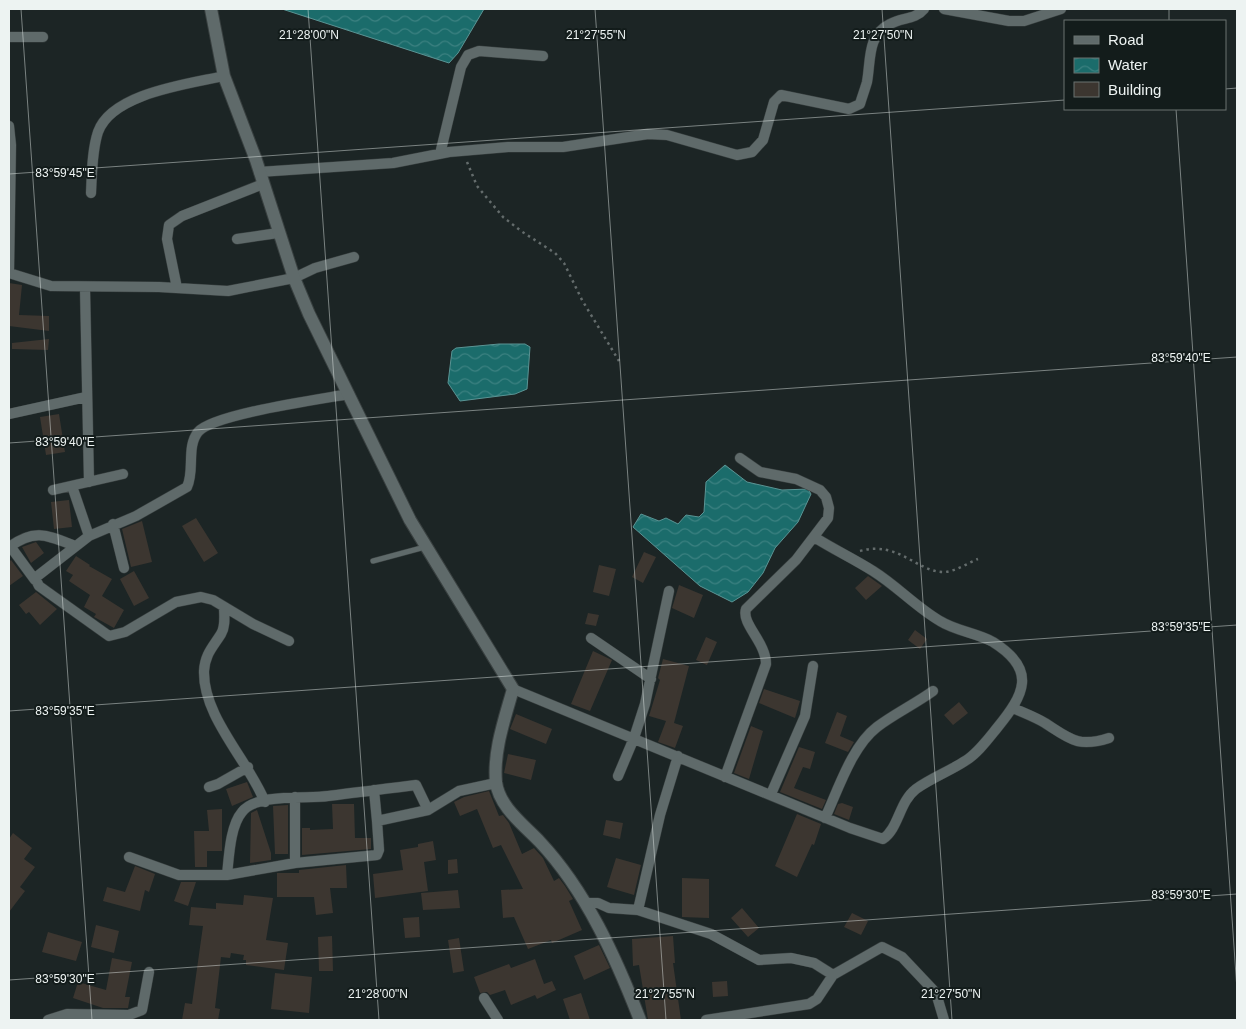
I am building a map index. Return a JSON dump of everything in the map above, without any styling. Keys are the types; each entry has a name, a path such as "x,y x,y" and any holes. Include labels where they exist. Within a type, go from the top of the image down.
{"street":[{"path":"211,9 224,76 261,178 294,278 410,520 513,689 725,777 771,794 825,818 883,839 891,831 905,800 916,789 968,760 1013,708 1022,692 1023,682 1020,669 1012,658 992,642 942,622 921,609 873,571 843,556 814,537"},
{"path":"177,288 167,239 169,225 182,216 261,178 393,164 463,151 508,147 563,147 648,134 668,135 737,155 752,152 763,140 774,102 781,95 849,108 860,104 867,82 869,57 875,35 892,22 919,16 924,9"},
{"path":"944,9 1009,21 1024,20 1049,10 1060,9"},
{"path":"9,37 43,36"},
{"path":"440,154 461,67 468,55 479,52 543,56"},
{"path":"91,193 99,130 111,115 126,102 224,76"},
{"path":"9,126 11,145 9,273 51,286 177,288 228,291 294,278 315,268 354,257"},
{"path":"237,238 278,233"},
{"path":"86,288 88,341 86,397 89,482"},
{"path":"35,580 37,575 88,536 136,516 187,487 191,480 192,445 198,432 205,427 237,417 349,394"},
{"path":"9,414 86,397"},
{"path":"725,777 766,664 764,649 744,614 746,609 796,560 828,518 829,508 826,497 820,490 796,480 760,472 740,458"},
{"path":"53,490 123,474"},
{"path":"72,486 88,536"},
{"path":"113,524 124,568"},
{"path":"75,546 45,534 28,535 9,547 39,586 109,636 125,632 176,602 192,597 213,600 289,641"},
{"path":"618,776 634,738 651,679 669,591"},
{"path":"224,607 222,633 206,656 204,672 206,688 223,730 248,767 265,802"},
{"path":"591,638 651,679"},
{"path":"771,794 805,716 813,666"},
{"path":"513,689 499,739 496,782 504,805 546,849 570,879 605,941 640,1020"},
{"path":"825,818 857,751 866,737 877,727 933,691"},
{"path":"1013,708 1044,722 1062,736 1072,740 1093,743 1109,738"},
{"path":"638,910 660,815 678,756"},
{"path":"209,787 248,767"},
{"path":"377,821 428,810 459,790 496,782"},
{"path":"227,875 231,839 242,811 256,803 295,797 326,796 416,785 428,810"},
{"path":"129,857 179,875 227,875 295,863 377,855 379,850 374,790"},
{"path":"295,797 295,863"},
{"path":"585,903 598,903 609,908 638,910 711,934 759,960 791,958 814,963 832,975"},
{"path":"706,1020 809,1004 818,999 832,975 882,947 902,957 936,993 944,1020"},
{"path":"48,1020 67,1014 129,1015 137,1013 142,1010 149,972"},
{"path":"484,998 498,1020"}],"lane":[{"path":"372,561 427,546"}],"path":[{"path":"463,151 470,172 485,198 521,232 555,253 564,263 582,300 619,361"},
{"path":"843,556 865,550 882,549 899,552 939,572 948,572 978,559"}],"water":[{"path":"282,9 484,9 458,53 449,63"},
{"path":"499,344 525,344 530,347 527,389 515,394 460,401 448,383 452,351 456,348"},
{"path":"725,465 747,482 782,490 808,489 811,494 798,522 775,548 763,573 748,592 732,602 700,586 633,527 641,514 659,521 666,518 678,524 686,515 699,517 704,512 706,482"}],"building":[{"path":"9,283 22,285 19,315 49,316 49,331 9,326"},
{"path":"49,339 48,350 12,349 12,343"},
{"path":"59,414 65,452 46,455 40,417"},
{"path":"69,500 72,527 54,529 51,502"},
{"path":"196,518 218,553 204,562 182,526"},
{"path":"142,521 152,562 131,567 122,529"},
{"path":"36,542 44,553 31,563 22,547"},
{"path":"644,552 656,557 643,583 632,577"},
{"path":"76,556 112,579 102,596 124,610 114,628 94,617 96,614 84,607 90,595 69,581 73,575 66,571"},
{"path":"11,560 23,576 9,586 9,562"},
{"path":"599,565 616,569 609,596 593,592"},
{"path":"134,571 149,598 134,606 120,579"},
{"path":"868,576 882,586 866,600 855,588"},
{"path":"679,585 703,595 694,618 672,608"},
{"path":"36,592 57,609 40,625 29,612 26,614 19,605"},
{"path":"588,613 599,615 596,626 585,624"},
{"path":"915,630 927,639 920,649 908,640"},
{"path":"706,637 717,642 707,665 696,660"},
{"path":"593,651 612,660 590,711 571,704"},
{"path":"663,659 689,666 674,723 683,726 675,748 658,742 666,721 649,716 660,680 658,678"},
{"path":"764,689 800,701 795,718 759,703"},
{"path":"959,702 968,713 953,725 944,715"},
{"path":"837,712 847,716 840,736 854,742 848,752 825,743"},
{"path":"516,714 552,729 546,744 510,729"},
{"path":"751,726 763,731 749,779 734,773"},
{"path":"799,747 815,752 810,769 803,767 794,788 826,800 822,809 780,792"},
{"path":"508,754 536,760 531,780 504,773"},
{"path":"247,782 253,797 232,806 226,789"},
{"path":"489,791 499,816 503,815 509,823 522,854 534,848 543,858 554,881 559,878 565,886 573,899 569,901 582,930 552,943 551,940 528,949 514,917 503,918 501,890 523,889 501,845 493,848 477,809 460,816 454,802 464,797"},
{"path":"842,803 853,807 849,820 834,814 838,804"},
{"path":"332,804 354,804 355,838 371,838 371,849 302,855 302,828 310,828 310,830 333,829"},
{"path":"288,805 288,854 275,854 273,806"},
{"path":"222,809 222,851 207,851 207,867 195,867 194,831 209,831 207,810"},
{"path":"257,810 271,853 271,860 250,863 251,813"},
{"path":"797,814 821,824 814,845 812,844 797,877 775,866"},
{"path":"606,820 623,823 620,839 603,835"},
{"path":"13,833 32,848 24,859 35,867 20,887 25,891 9,912 9,839"},
{"path":"433,841 436,860 424,862 428,891 375,898 373,874 403,870 400,850 418,847 418,844"},
{"path":"616,858 641,865 634,895 607,887"},
{"path":"457,859 458,873 448,874 448,860"},
{"path":"346,865 347,888 330,888 333,913 316,915 314,897 277,897 277,873 299,873 299,870"},
{"path":"135,866 155,874 149,892 145,890 140,911 103,901 107,887 125,892"},
{"path":"682,878 709,879 709,918 682,917"},
{"path":"181,882 196,882 188,906 174,901"},
{"path":"458,890 460,908 423,910 421,893"},
{"path":"244,895 273,898 266,940 288,943 284,970 246,965 246,960 243,960 244,955 231,953 230,958 221,957 215,1008 220,1009 218,1020 182,1020 185,1003 192,1004 203,926 189,925 191,907 216,909 216,903 243,905"},
{"path":"742,908 759,928 748,937 731,918"},
{"path":"852,913 868,921 861,935 844,927"},
{"path":"419,917 420,937 405,938 403,918"},
{"path":"96,925 119,931 114,953 91,947"},
{"path":"48,932 82,942 76,961 42,952"},
{"path":"332,936 333,971 319,971 318,937"},
{"path":"673,936 675,963 673,963 681,1020 648,1020 639,965 633,966 632,939"},
{"path":"459,938 464,971 453,973 448,940"},
{"path":"599,945 610,968 584,980 574,956"},
{"path":"112,958 132,962 125,997 130,997 128,1008 103,1008 73,998 78,982 106,990"},
{"path":"535,959 544,984 552,981 556,990 537,999 535,995 511,1005 505,990 490,995 487,992 480,993 474,977 509,964 511,968"},
{"path":"275,973 312,977 309,1013 271,1009"},
{"path":"727,981 728,996 713,997 712,982"},
{"path":"581,993 590,1020 570,1020 563,999"}]}
